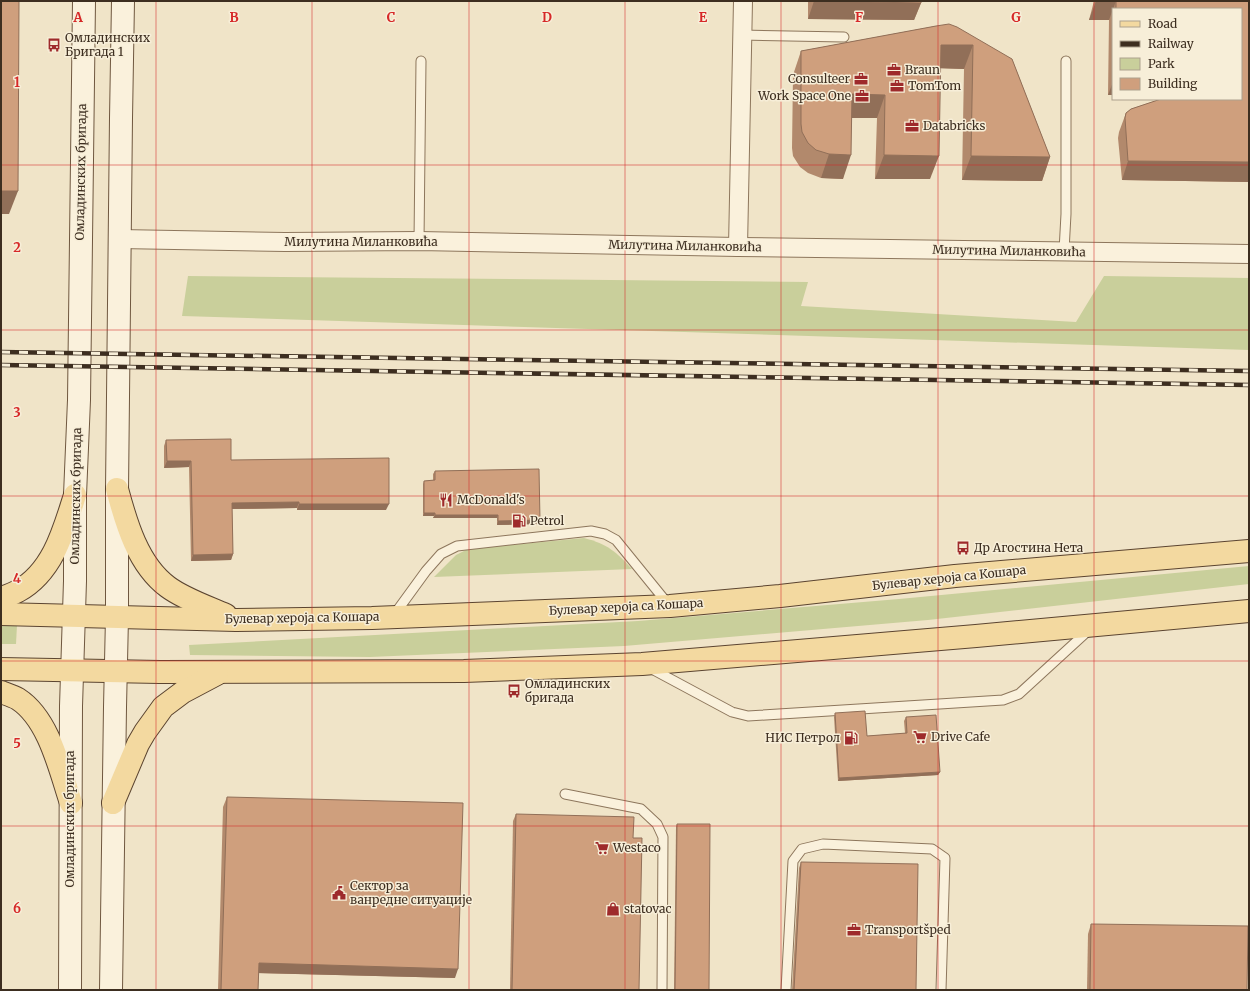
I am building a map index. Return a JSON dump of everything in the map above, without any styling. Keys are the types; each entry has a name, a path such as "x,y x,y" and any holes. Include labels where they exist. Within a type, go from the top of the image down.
{"main road":[{"name":"Омладинских бригада","path":"70,990 70,803 84,1"},
{"path":"111,990 117,617 121,118 124,1"},
{"path":"117,489 128,529 140,552 157,578 169,588 236,620"},
{"path":"1,598 19,590 42,571 55,551 75,495"},
{"name":"Булевар хероја са Кошара","path":"1,614 236,620 392,617 670,606 780,596 955,576 1249,550"},
{"path":"1,669 116,672 464,671 642,664 1244,613"},
{"path":"113,803 138,744 163,707 183,692 219,672"},
{"path":"1,692 18,699 35,715 44,728 70,803"}],"street":[{"path":"738,247 743,1"},
{"name":"Милутина Миланковића","path":"120,240 285,242 419,241 1249,254"}],"lane":[{"path":"742,35 844,37"},
{"path":"419,241 421,61"},
{"path":"1064,252 1066,61"},
{"path":"392,617 426,571 441,554 457,546 591,531 606,534 616,540 670,606"},
{"path":"642,664 725,709 748,716 1002,700 1019,694 1094,625"},
{"path":"565,794 641,809 657,824 663,836 662,990"},
{"path":"786,990 793,862 802,849 823,844 932,849 945,858 941,990"}],"green space":[{"path":"188,276 808,282 801,306 1076,322 1104,276 1249,278 1249,350 182,316"},
{"path":"584,538 611,549 632,569 434,577 456,555 468,549"},
{"path":"1249,566 1249,584 928,620 624,646 370,657 190,655 189,645 638,621 899,599"},
{"path":"1,625 17,625 16,644 1,644"}],"building":[{"path":"1,1 19,1 18,191 1,191"},
{"path":"814,1 921,1 921,3"},
{"path":"1116,1 1249,1 1249,162 1128,161 1125,118 1126,113 1131,109 1158,100 1242,100 1242,8 1116,8"},
{"path":"949,24 957,27 1012,59 1050,157 971,156 973,45 941,45 939,156 884,155 885,95 852,94 851,155 829,154 816,150 808,143 802,132 801,124 801,51"},
{"path":"231,439 231,460 389,458 389,504 299,504 299,502 232,503 233,554 193,555 191,461 167,461 166,440"},
{"path":"539,469 540,520 498,521 498,515 435,515 435,513 424,513 424,481 435,480 435,471"},
{"path":"865,711 867,736 907,733 906,717 936,715 940,772 839,778 835,713"},
{"name":"Сектор за ванредне ситуације","path":"227,797 463,803 458,969 259,963 258,990 221,990"},
{"path":"516,814 634,817 633,838 642,838 639,990 512,990"},
{"path":"677,824 710,824 709,990 675,990"},
{"name":"Transportšped","path":"801,862 918,864 916,990 794,990"},
{"path":"1091,924 1248,926 1247,990 1090,990"}],"railway":[{"path":"1,352 1249,371"},
{"path":"1,365 1249,385"}],"place":[{"name":"Омладинских Бригада 1","path":"54,45"},
{"name":"Braun","path":"894,70"},
{"name":"Consulteer","path":"861,79"},
{"name":"TomTom","path":"897,86"},
{"name":"Work Space One","path":"862,96"},
{"name":"Databricks","path":"912,126"},
{"name":"McDonald's","path":"446,500"},
{"name":"Petrol","path":"519,521"},
{"name":"Др Агостина Нета","path":"963,548"},
{"name":"Омладинских бригада","path":"514,691"},
{"name":"Drive Cafe","path":"920,737"},
{"name":"НИС Петрол","path":"851,738"},
{"name":"Westaco","path":"602,848"},
{"name":"Сектор за ванредне ситуације","path":"339,893"},
{"name":"statovac","path":"613,909"},
{"name":"Transportšped","path":"854,930"}]}
